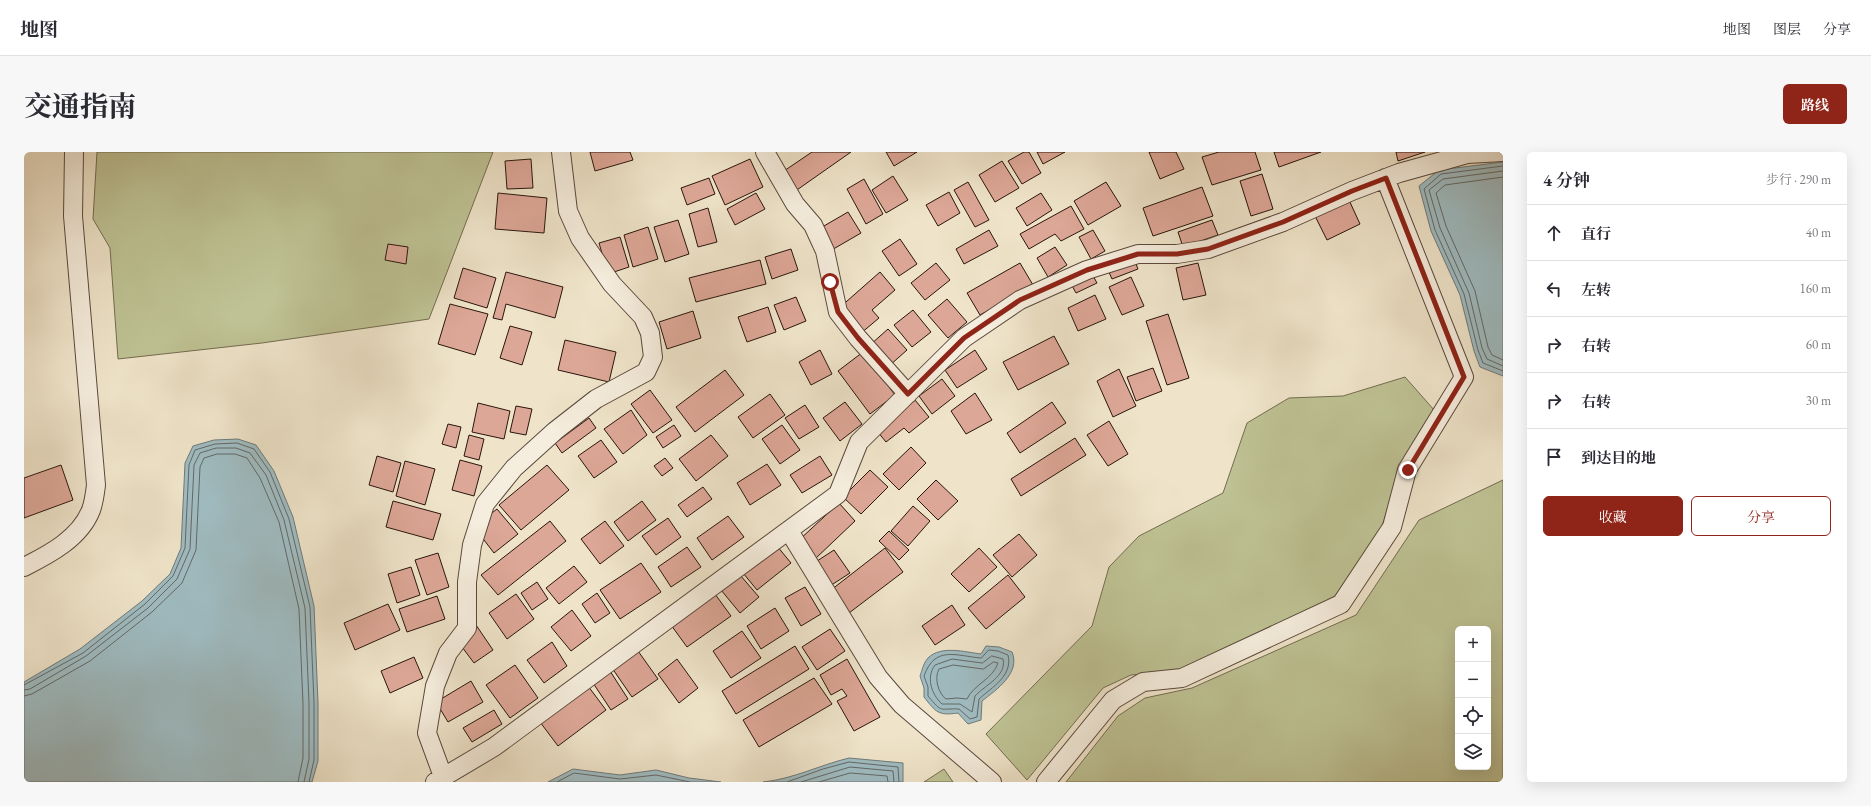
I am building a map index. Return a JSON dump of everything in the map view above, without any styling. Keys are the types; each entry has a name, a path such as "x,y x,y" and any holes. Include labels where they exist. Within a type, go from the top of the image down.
{"street":[{"path":"24,567 41,559 74,536 91,510 96,485 73,216 74,152"},
{"path":"562,152 568,211 571,218 580,238 612,284 643,317 650,334 653,357 646,372 596,399 555,431 514,468 485,504 471,553 467,582 467,628 448,653 435,686 427,733 441,780 494,747 789,532 838,494 859,442 964,338 1020,300 1087,270 1138,254 1177,254 1208,249 1283,222 1352,191 1386,178 1467,154 1503,152"},
{"path":"765,152 795,204 813,225 825,251 838,312 858,338 908,394"},
{"path":"1046,782 1113,700 1143,682 1182,678 1340,604 1392,527 1408,470 1464,377 1386,178"},
{"path":"789,532 878,677 902,705 992,782"}],"green space":[{"path":"97,152 493,152 429,319 262,343 118,359 110,248 93,219"},
{"path":"1405,377 1435,411 1402,464 1382,526 1335,596 1178,671 1131,675 1103,688 1027,780 986,734 1092,626 1109,567 1139,536 1223,493 1247,423 1289,398 1343,396"},
{"path":"1503,480 1503,782 1066,782 1118,716 1145,698 1192,688 1356,615 1419,520"},
{"path":"944,769 953,782 924,782"}],"water":[{"path":"1503,162 1503,376 1480,367 1474,351 1460,295 1431,231 1419,186 1439,170"},
{"path":"238,439 256,445 274,471 293,517 314,606 318,703 318,761 312,782 24,782 24,682 80,649 142,601 170,574 181,548 185,463 193,446 214,440"},
{"path":"986,646 999,647 1012,652 1014,660 1013,667 1006,680 982,701 981,720 968,724 958,713 946,714 938,712 924,697 924,688 920,676 923,666 928,658 933,654 946,650 981,654"},
{"path":"849,758 903,763 903,782 763,782 796,775"},
{"path":"573,769 620,775 656,770 689,778 721,782 548,782"}],"building":[{"path":"590,152 630,152 633,160 595,171"},
{"path":"812,152 851,152 794,192 781,173"},
{"path":"886,152 917,152 894,166"},
{"path":"1024,152 1029,152 1041,173 1022,184 1008,161"},
{"path":"1037,152 1065,152 1043,164"},
{"path":"1149,152 1176,152 1184,169 1160,179"},
{"path":"1219,152 1255,152 1261,170 1212,185 1202,157"},
{"path":"1274,152 1321,152 1279,167"},
{"path":"1396,152 1425,152 1398,161"},
{"path":"531,159 533,188 507,189 505,161"},
{"path":"750,159 763,187 725,205 712,176"},
{"path":"1002,161 1019,188 995,202 979,175"},
{"path":"1262,174 1273,209 1251,216 1240,181"},
{"path":"893,176 908,200 886,213 872,190"},
{"path":"709,178 715,194 687,205 681,188"},
{"path":"864,179 883,214 866,224 847,189"},
{"path":"968,182 989,220 975,227 954,190"},
{"path":"1106,182 1121,206 1088,225 1074,201"},
{"path":"1202,187 1213,216 1153,236 1143,208"},
{"path":"949,192 960,213 938,226 926,205"},
{"path":"498,193 547,198 544,233 495,229"},
{"path":"756,193 765,209 735,225 727,209"},
{"path":"1041,193 1052,210 1027,226 1016,208"},
{"path":"1349,200 1360,224 1327,240 1315,216"},
{"path":"1071,206 1084,229 1061,241 1055,234 1029,249 1020,234"},
{"path":"708,208 717,242 698,247 689,214"},
{"path":"848,212 861,233 830,251 817,230"},
{"path":"678,220 689,254 665,262 654,227"},
{"path":"1212,220 1218,235 1183,247 1178,232"},
{"path":"648,227 658,259 633,267 624,235"},
{"path":"989,230 998,246 964,264 956,249"},
{"path":"1093,230 1105,251 1091,259 1079,237"},
{"path":"620,237 629,267 608,274 599,243"},
{"path":"900,239 917,264 899,276 882,251"},
{"path":"388,244 408,247 406,264 385,260"},
{"path":"1055,247 1067,265 1048,277 1037,258"},
{"path":"791,249 798,270 772,279 765,257"},
{"path":"1134,259 1138,269 1112,279 1108,270"},
{"path":"760,260 766,284 696,302 689,278"},
{"path":"936,263 950,280 925,300 911,283"},
{"path":"1020,263 1033,285 980,315 967,293"},
{"path":"1198,263 1206,295 1183,300 1176,268"},
{"path":"463,268 496,278 487,308 454,298"},
{"path":"506,272 563,287 555,318 506,304 502,320 493,318"},
{"path":"880,272 895,290 872,310 879,318 860,334 838,309"},
{"path":"1091,272 1097,283 1076,293 1070,282"},
{"path":"1131,277 1144,306 1122,315 1109,287"},
{"path":"1095,295 1106,319 1078,331 1068,308"},
{"path":"796,297 806,321 784,330 774,305"},
{"path":"947,299 967,322 948,338 928,315"},
{"path":"450,304 488,314 475,355 438,344"},
{"path":"768,307 776,332 747,342 738,317"},
{"path":"913,310 931,332 912,347 894,325"},
{"path":"693,311 701,338 667,349 659,322"},
{"path":"1168,314 1189,378 1167,385 1146,321"},
{"path":"510,326 532,332 522,365 500,358"},
{"path":"888,329 907,350 889,366 870,345"},
{"path":"1054,336 1069,364 1018,390 1003,362"},
{"path":"565,340 616,352 609,382 558,370"},
{"path":"820,350 832,374 811,385 799,362"},
{"path":"975,350 987,369 957,388 945,370"},
{"path":"863,352 895,395 870,414 838,371"},
{"path":"1153,368 1162,391 1136,401 1127,377"},
{"path":"1119,369 1136,406 1113,417 1097,381"},
{"path":"725,370 744,395 695,432 676,407"},
{"path":"942,379 955,396 932,414 919,396"},
{"path":"650,390 672,420 653,433 631,404"},
{"path":"975,393 992,420 966,434 951,411"},
{"path":"770,394 785,415 753,438 738,417"},
{"path":"915,400 929,417 909,433 904,428 886,442 877,431"},
{"path":"845,402 862,424 840,441 823,418"},
{"path":"1052,402 1066,423 1020,453 1007,433"},
{"path":"478,403 510,411 504,439 472,432"},
{"path":"805,405 819,427 799,439 785,418"},
{"path":"516,406 532,409 526,435 510,432"},
{"path":"631,410 647,435 623,454 604,429"},
{"path":"589,418 596,428 562,453 555,443"},
{"path":"1109,421 1128,454 1108,466 1087,435"},
{"path":"448,424 461,427 456,448 442,444"},
{"path":"674,425 681,436 663,448 656,437"},
{"path":"782,425 800,450 780,464 762,439"},
{"path":"469,435 484,439 479,460 464,456"},
{"path":"711,435 728,456 696,481 679,459"},
{"path":"1075,438 1086,455 1021,496 1011,479"},
{"path":"601,440 617,462 594,478 578,456"},
{"path":"911,447 926,463 899,490 883,474"},
{"path":"377,456 401,463 393,492 369,485"},
{"path":"820,456 832,475 802,493 790,475"},
{"path":"665,458 673,468 662,476 654,466"},
{"path":"460,460 482,466 474,496 452,490"},
{"path":"405,461 435,469 425,505 396,496"},
{"path":"767,464 781,485 750,505 737,483"},
{"path":"61,465 73,500 24,518 24,478"},
{"path":"547,465 569,490 521,530 499,505"},
{"path":"870,470 888,487 861,514 843,497"},
{"path":"936,480 958,501 938,520 917,499"},
{"path":"703,487 712,499 687,517 678,505"},
{"path":"393,501 441,514 433,540 386,527"},
{"path":"642,501 656,520 628,541 614,522"},
{"path":"839,503 855,521 815,559 798,541"},
{"path":"913,506 930,521 908,546 891,531"},
{"path":"497,509 518,534 494,553 474,527"},
{"path":"728,516 744,537 712,560 697,538"},
{"path":"668,518 681,537 656,555 642,536"},
{"path":"550,521 566,541 498,595 481,575"},
{"path":"605,521 624,546 600,564 581,539"},
{"path":"889,531 909,550 899,560 879,541"},
{"path":"1019,534 1037,555 1012,577 993,555"},
{"path":"777,546 791,563 757,590 743,573"},
{"path":"687,547 701,567 671,587 658,567"},
{"path":"885,548 903,572 849,613 831,590"},
{"path":"979,548 997,567 969,592 951,574"},
{"path":"834,550 850,573 830,586 814,563"},
{"path":"438,553 449,587 427,595 415,560"},
{"path":"641,563 661,592 620,619 600,590"},
{"path":"574,566 587,582 559,604 546,588"},
{"path":"411,567 420,595 397,603 388,574"},
{"path":"740,575 759,597 740,613 721,590"},
{"path":"1008,575 1025,597 986,629 968,608"},
{"path":"537,582 548,599 532,610 521,593"},
{"path":"805,587 821,614 801,626 785,598"},
{"path":"597,593 610,613 595,623 582,604"},
{"path":"516,594 534,619 507,639 489,613"},
{"path":"715,594 731,616 687,647 671,625"},
{"path":"437,596 445,619 407,632 399,609"},
{"path":"388,604 400,630 355,650 344,623"},
{"path":"952,605 965,625 935,645 922,626"},
{"path":"775,608 789,631 761,649 747,626"},
{"path":"572,610 591,636 571,651 551,627"},
{"path":"476,625 493,650 474,663 456,639"},
{"path":"830,629 845,651 817,670 802,647"},
{"path":"742,631 761,658 731,678 713,651"},
{"path":"552,642 567,666 544,683 527,660"},
{"path":"795,646 809,669 736,714 722,691"},
{"path":"638,651 658,679 632,697 612,668"},
{"path":"414,657 423,678 390,693 381,671"},
{"path":"677,659 698,688 679,703 658,674"},
{"path":"847,659 880,717 854,731 837,701 847,696 842,689 831,695 820,675"},
{"path":"515,665 538,698 510,718 486,685"},
{"path":"610,671 628,699 611,710 593,683"},
{"path":"814,678 832,704 759,747 743,720"},
{"path":"471,681 483,702 448,722 436,702"},
{"path":"588,686 606,710 558,746 540,722"},
{"path":"494,710 502,724 472,742 463,728"}],"route":[{"path":"830,282 838,312 858,338 908,394 964,338 1020,300 1087,270 1138,254 1177,254 1208,249 1283,222 1352,191 1386,178 1464,377 1408,470"}]}
